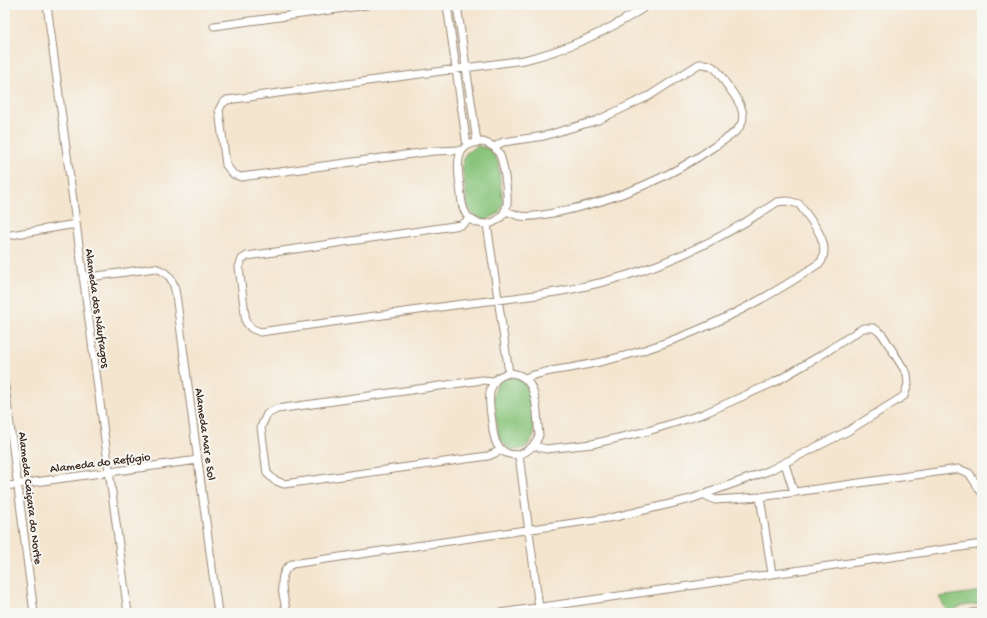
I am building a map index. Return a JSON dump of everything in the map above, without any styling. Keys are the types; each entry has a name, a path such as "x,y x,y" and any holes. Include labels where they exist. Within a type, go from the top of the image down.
{"street":[{"name":"Alameda dos Náufragos","path":"47,5 128,613"},
{"path":"214,26 367,5"},
{"path":"447,5 457,69 464,148 459,155 457,167 464,210 470,219 481,224 487,224 498,220 505,211 507,205 502,162 498,151 494,147 483,142 478,142 464,148 241,177 233,174 226,165 219,113 222,104 228,100 457,69 466,68 524,60 561,50 606,31 648,5"},
{"path":"457,5 478,142"},
{"path":"494,147 503,142 562,131 616,113 665,87 699,64 707,64 716,69 740,106 743,114 742,122 738,129 723,141 673,173 637,189 596,203 554,213 520,216 505,211"},
{"path":"470,219 461,226 244,257 240,267 246,322 251,328 260,332 574,289 645,270 714,240 777,202 783,201 799,204 824,245 825,254 822,262 775,293 718,322 647,349 596,362 536,373 525,378"},
{"path":"5,236 76,224"},
{"path":"487,224 509,373"},
{"name":"Alameda Mar e Sol","path":"83,278 155,268 163,270 171,276 175,287 218,613"},
{"path":"287,613 281,580 284,572 292,564 615,517 666,506 705,495 785,464 848,432 904,396 908,384 905,369 879,330 870,327 859,330 818,357 775,382 729,403 676,423 592,444 546,449 534,446"},
{"path":"509,373 520,375 525,378 534,392 539,435 534,446 530,450 519,455 507,453 502,450 495,440 489,398 491,386 494,381 503,374 509,373"},
{"path":"494,381 482,380 277,409 267,414 260,427 267,473 274,480 284,484 488,456 502,450"},
{"name":"Alameda Caiçara do Norte","path":"5,386 34,613"},
{"path":"519,455 539,608"},
{"name":"Alameda do Refúgio","path":"5,486 198,460"},
{"path":"785,464 794,492"},
{"path":"705,495 715,500 760,497 958,469 969,473 982,493"},
{"path":"760,497 772,574"},
{"path":"500,613 982,544"},
{"path":"972,613 982,612"}],"green space":[{"path":"478,146 491,150 498,162 503,204 499,213 487,220 477,218 468,208 462,166 466,153"},
{"path":"514,377 523,381 528,389 534,435 527,447 518,450 509,449 499,439 493,397 497,384 505,378"},
{"path":"982,591 982,604 961,606 948,613 939,597"}]}
